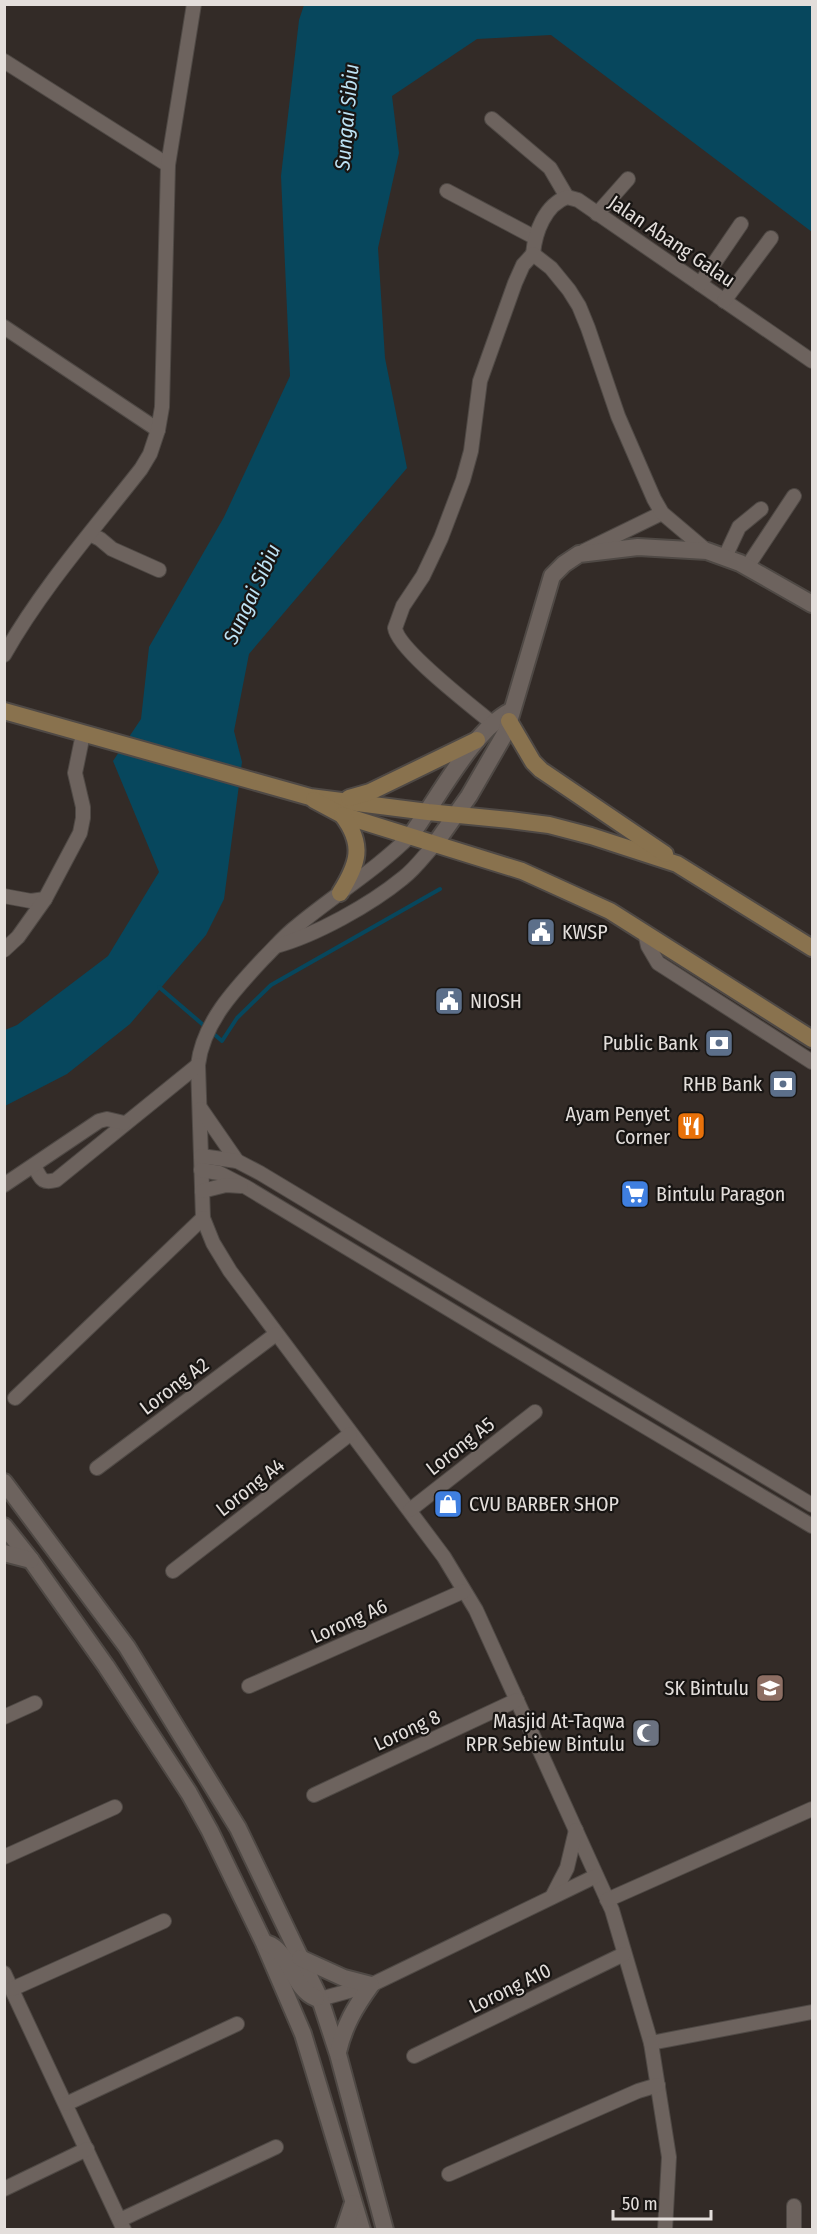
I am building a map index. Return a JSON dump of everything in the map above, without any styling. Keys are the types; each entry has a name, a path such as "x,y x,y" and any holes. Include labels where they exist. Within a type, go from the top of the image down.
{"main road":[{"path":"4,711 310,797 341,807 411,836 522,871 610,912 813,1039"},
{"path":"510,716 533,762 541,770 677,864 813,948"},
{"path":"341,807 477,740"},
{"path":"341,807 428,812 549,825 677,864"},
{"path":"340,894 354,870 357,852 351,826 341,807"}],"street":[{"path":"4,655 48,587 141,469 150,454 158,430 164,373 168,165 194,4"},
{"path":"4,61 168,165"},
{"path":"492,119 550,168 567,196 557,200 538,227 534,237 533,254 523,265 515,283 480,381 471,451 464,480 441,538 423,576 403,606 395,628 400,641 437,677 492,723"},
{"path":"597,214 628,179"},
{"path":"447,191 534,237"},
{"name":"Jalan Abang Galau","path":"567,196 578,200 812,359"},
{"path":"700,284 741,224"},
{"path":"724,301 771,238"},
{"path":"533,254 551,268 579,306 618,416 662,513 708,551"},
{"path":"4,327 158,430"},
{"path":"747,567 794,496"},
{"path":"725,557 739,527 761,508"},
{"path":"276,946 302,939 365,904 405,877 435,844 506,732 539,627 552,576 579,554 662,513"},
{"path":"90,534 112,549 159,570"},
{"path":"579,554 638,548 708,551 747,567 813,604"},
{"path":"510,716 492,723 477,740 411,836 394,852 296,926 243,981 211,1024 200,1050 198,1065 203,1218 213,1243 230,1271 350,1434 410,1510 444,1557 476,1610 607,1900 624,1954 651,2043 669,2157 665,2229"},
{"path":"4,950 18,937 45,900 80,833 84,818 82,797 75,773 83,735"},
{"path":"4,896 32,901 45,900"},
{"path":"645,933 648,945 658,963 813,1062"},
{"path":"34,1166 42,1179 48,1182 56,1180 198,1065"},
{"path":"200,1107 237,1161 286,1188 813,1505"},
{"path":"4,1185 99,1121 107,1119 124,1124"},
{"path":"85,1131 98,1147"},
{"path":"201,1163 237,1161"},
{"path":"201,1163 246,1187 813,1526"},
{"path":"201,1191 225,1185 246,1187"},
{"path":"15,1398 203,1218"},
{"name":"Lorong A2","path":"97,1468 276,1334"},
{"name":"Lorong A5","path":"410,1510 535,1412"},
{"name":"Lorong A4","path":"173,1571 350,1434"},
{"path":"4,1482 127,1647 237,1828 320,1999 338,2054 385,2229"},
{"path":"50,1544 28,1526 17,1522 4,1524 106,1666 189,1793 210,1831 264,1943 303,2034 362,2229"},
{"path":"4,1553 31,1560"},
{"name":"Lorong A6","path":"249,1686 464,1591"},
{"name":"Lorong 8","path":"314,1795 517,1700"},
{"path":"4,1717 35,1703"},
{"path":"4,1857 115,1807"},
{"path":"607,1900 813,1809"},
{"path":"552,1897 567,1868 576,1830"},
{"path":"264,1943 273,1945 303,1989 320,1999 370,1985 596,1876"},
{"path":"12,1989 164,1921"},
{"name":"Lorong A10","path":"414,2056 624,1954"},
{"path":"300,1958 344,1978 370,1985"},
{"path":"4,1973 122,2225 276,2146"},
{"path":"338,2054 342,2034 352,2012 370,1985"},
{"path":"651,2043 813,2012"},
{"path":"66,2104 237,2024"},
{"path":"448,2174 638,2091 658,2085"},
{"path":"4,2188 87,2150"},
{"path":"344,2229 353,2203"},
{"path":"794,2206 794,2229"},
{"path":"377,2229 380,2207"}],"water":[{"name":"Sungai Sibiu","path":"304,5 812,5 812,232 551,35 477,39 392,96 399,153 378,248 385,358 407,468 249,654 234,731 242,762 224,899 206,935 130,1024 67,1074 5,1106 5,1030 17,1025 108,956 159,872 113,761 141,719 149,647 224,517 290,376 281,176 299,20"}],"waterway":[{"path":"159,987 222,1041 237,1018 271,985 440,889"}],"place":[{"name":"KWSP","path":"541,932"},
{"name":"NIOSH","path":"449,1001"},
{"name":"Public Bank","path":"719,1043"},
{"name":"RHB Bank","path":"783,1084"},
{"name":"Ayam Penyet Corner","path":"691,1126"},
{"name":"Bintulu Paragon","path":"635,1194"},
{"name":"CVU BARBER SHOP","path":"448,1504"},
{"name":"SK Bintulu","path":"770,1688"},
{"name":"Masjid At-Taqwa RPR Sebiew Bintulu","path":"646,1733"}]}
